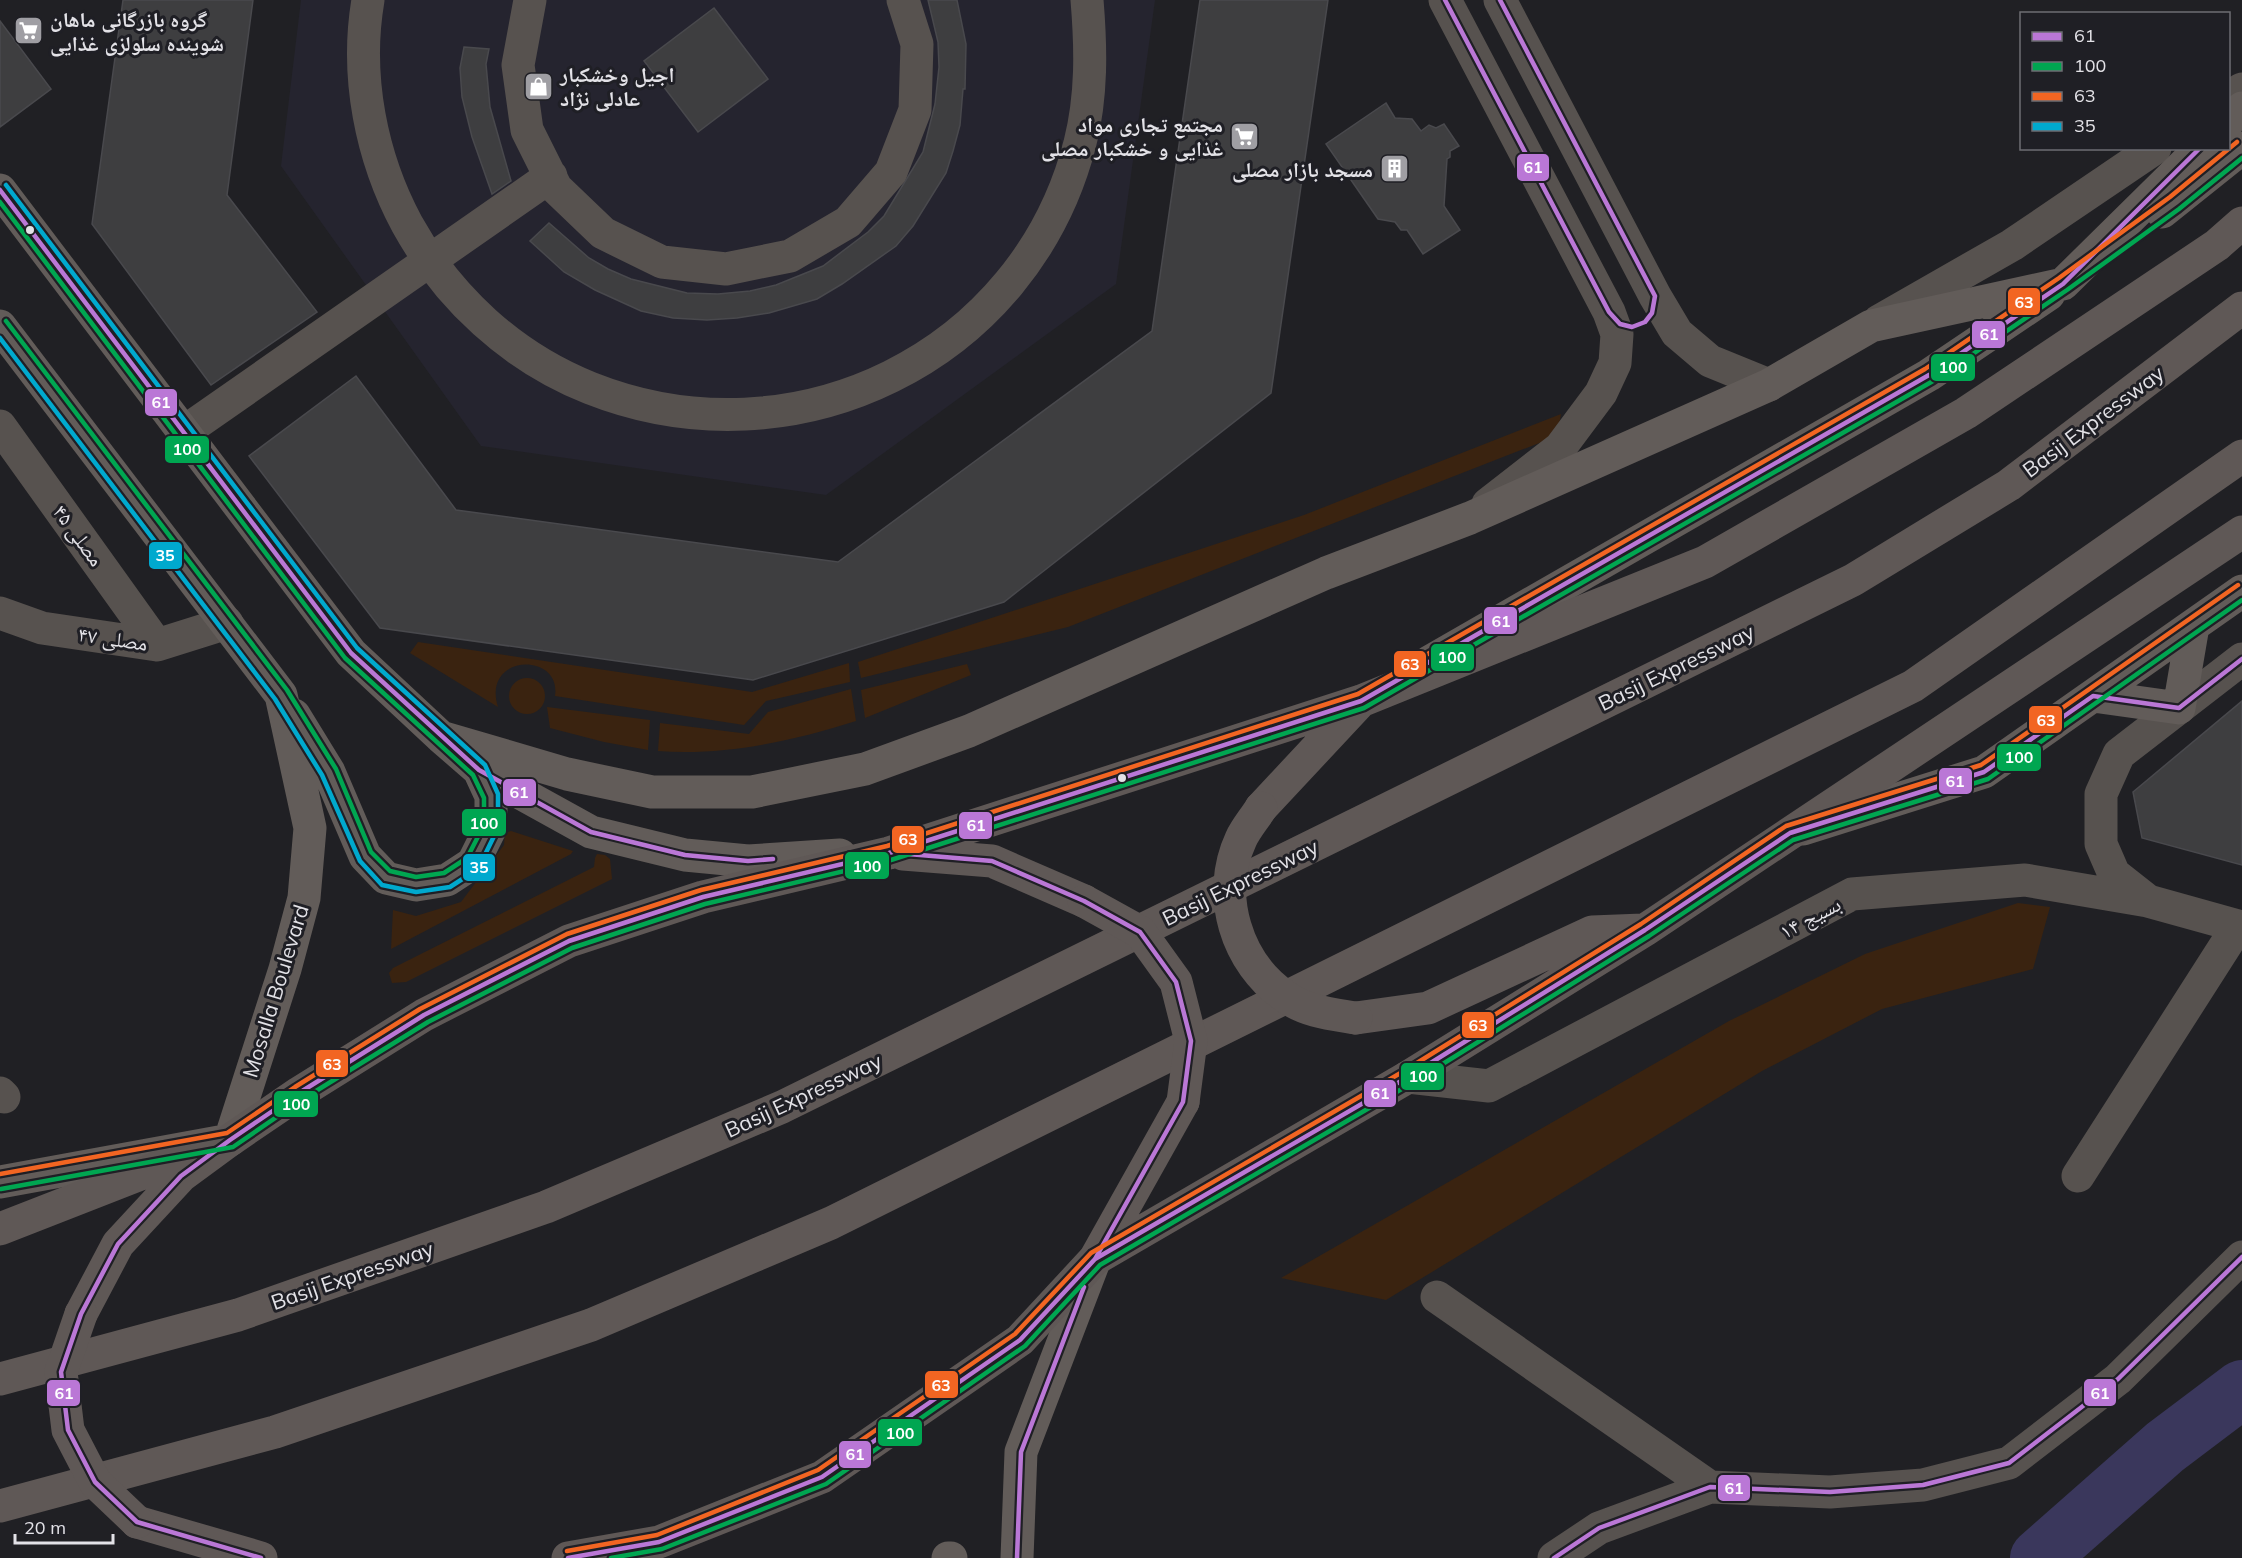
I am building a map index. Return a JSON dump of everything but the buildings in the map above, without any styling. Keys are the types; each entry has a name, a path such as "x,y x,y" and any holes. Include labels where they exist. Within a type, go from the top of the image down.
{"highway":[{"path":"261,1558 137,1522 95,1482 68,1430 61,1372 81,1314 118,1244 181,1176 299,1093 424,1015 569,941 703,897 889,853 1361,701 1705,562 1966,412 2217,244 2242,223"},
{"name":"Basij Expressway","path":"0,1379 238,1315 546,1207 782,1107 1853,580 2009,485 2242,308"},
{"path":"0,1506 274,1432 591,1325 831,1223 1913,686 2242,456"},
{"path":"1095,1259 1408,1077 1645,930 2242,532"},
{"path":"1361,701 1261,808 1241,838 1230,873 1230,909 1240,944 1260,974 1287,998 1321,1013 1356,1017 1428,1008 1592,932 1645,930"},
{"path":"568,1558 659,1542 822,1477 1020,1340 1095,1259 1183,1102 1191,1041 1176,982 1140,932 1084,901 992,861 889,853"},
{"path":"0,1229 230,1140"}],"main road":[{"path":"2230,120 2242,108"},
{"path":"1361,701 1929,375 2063,284 2175,203 2242,148"},
{"path":"441,738 567,774 652,792 752,792 865,769 969,731 1326,573 1470,518 1769,385 1870,326 2063,284 2199,150"},
{"path":"0,190 351,653 441,738 479,770 591,832 685,855 748,861 889,853"},
{"name":"Mosalla Boulevard","path":"0,326 281,695 310,828 303,898 285,969 230,1140"},
{"path":"1790,833 1984,772 2242,591"},
{"path":"2093,696 2179,708 2193,626"},
{"path":"281,695 329,772 365,856 386,878 416,885 447,880 472,863 491,828 491,796 479,770"},
{"path":"0,1182 230,1140"},
{"path":"1017,1558 1021,1452 1095,1259"}],"street":[{"path":"368,0 363,62 368,111 379,159 397,206 421,249 450,289 485,324 524,354 567,379 614,398 662,410 711,416 760,414 809,407 857,392 902,371 952,339 982,313 1015,276 1043,235 1064,191 1082,134 1089,95 1091,56 1087,0"},
{"path":"530,0 518,65 527,130 556,188 603,233 662,261 726,269 790,256 848,222 891,172 915,110 917,44 903,0"},
{"path":"1445,0 1609,312 1617,334 1615,363 1601,393 1560,448 1470,518"},
{"path":"1500,0 1655,296 1677,333 1710,362 1769,385"},
{"path":"1870,326 2012,245 2152,150"},
{"path":"184,432 550,176"},
{"path":"1609,312 1620,324 1632,327 1645,322 1652,313 1655,296"},
{"name":"مصلی ۴۵","path":"0,426 157,645"},
{"name":"مصلی ۴۷","path":"0,613 42,628 157,645 227,623"},
{"path":"2148,901 2114,874 2101,844 2101,794 2119,754 2242,659"},
{"name":"بسیج ۱۴","path":"1408,1077 1489,1086 1852,894 2025,880 2148,901 2240,926"},
{"path":"2078,1176 2240,926"},
{"path":"1554,1558 1599,1528 1710,1487 1830,1492 1923,1485 2009,1463 2118,1379 2242,1257"},
{"path":"1437,1297 1710,1487"}],"shaded area":[{"path":"301,0 1155,0 1116,284 826,495 481,446 281,166"},
{"path":"1561,414 1557,436 1068,627 861,678 858,662 1304,515"},
{"path":"418,642 752,692 849,663 850,682 766,701 744,725 555,696 554,682 547,672 536,666 523,665 510,668 501,676 496,689 498,707 410,653"},
{"path":"967,664 971,675 865,718 861,690"},
{"path":"527,678 539,684 545,696 539,708 527,714 515,708 509,696 515,684"},
{"path":"851,689 856,721 783,741 733,749 658,751 660,723 749,734 768,712"},
{"path":"547,707 650,720 648,750 604,742 550,728"},
{"path":"511,831 573,851 391,949 393,910 416,916 461,902 504,845 505,833"},
{"path":"597,854 605,855 610,859 612,879 406,982 392,983 389,973 393,968 594,867"},
{"path":"2018,903 2050,907 2033,969 1882,1009 1762,1071 1386,1300 1281,1278 1729,1021 1865,954"}],"waterway":[{"path":"2039,1558 2165,1447 2242,1389"}],"transit line":[{"name":"61","path":"1445,0 1609,312 1620,324 1632,327 1645,322 1652,313 1655,296 1500,0"},
{"name":"63","path":"2230,148 2237,142"},
{"name":"61","path":"261,1558 137,1522 95,1482 68,1430 61,1372 81,1314 118,1244 181,1176 230,1140 299,1093 424,1015 569,941 703,897 889,853 1361,701 1929,375 2063,284 2198,150"},
{"name":"63","path":"0,1174 227,1133 295,1087 420,1009 567,934 701,890 887,846 1358,694 1925,369 2059,278 2170,197 2227,150"},
{"name":"100","path":"1,1189 233,1147 303,1099 428,1022 572,948 705,904 891,860 1364,708 1933,381 2067,290 2179,209 2242,158"},
{"name":"35","path":"0,338 275,699 322,775 360,861 382,885 416,892 450,887 478,869 498,828 498,794 485,765 357,648 6,185"},
{"name":"61","path":"0,190 351,653 479,770 591,832 685,855 748,861 773,859"},
{"name":"100","path":"0,202 345,658 473,775 484,798 484,825 467,858 444,873 416,877 390,871 371,852 336,769 287,690 6,321"},
{"name":"63","path":"567,1551 657,1535 818,1470 1015,1334 1091,1253 1404,1071 1641,924 1786,826 1981,765 2238,585"},
{"name":"100","path":"611,1558 662,1549 826,1484 1025,1346 1100,1265 1412,1083 1649,936 1793,840 1988,779 2242,600"},
{"name":"61","path":"1095,1259 1408,1077 1645,930 1790,833 1984,772 2093,696 2179,708 2242,659"},
{"name":"61","path":"568,1558 659,1542 822,1477 1020,1340 1095,1259 1183,1102 1191,1041 1176,982 1140,932 1084,901 992,861 908,854"},
{"name":"61","path":"1554,1558 1599,1528 1710,1487 1830,1492 1923,1485 2009,1463 2118,1379 2242,1257"},
{"name":"61","path":"1017,1558 1021,1452 1084,1287"}],"place":[{"name":"گروه بازرگانی ماهان شوینده سلولزی غذایی","path":"29,31"},
{"name":"اجیل وخشکبار عادلی نژاد","path":"539,86"},
{"name":"مجتمع تجاری مواد غذایی و خشکبار مصلی","path":"1244,136"},
{"name":"مسجد بازار مصلی","path":"1394,169"}]}
